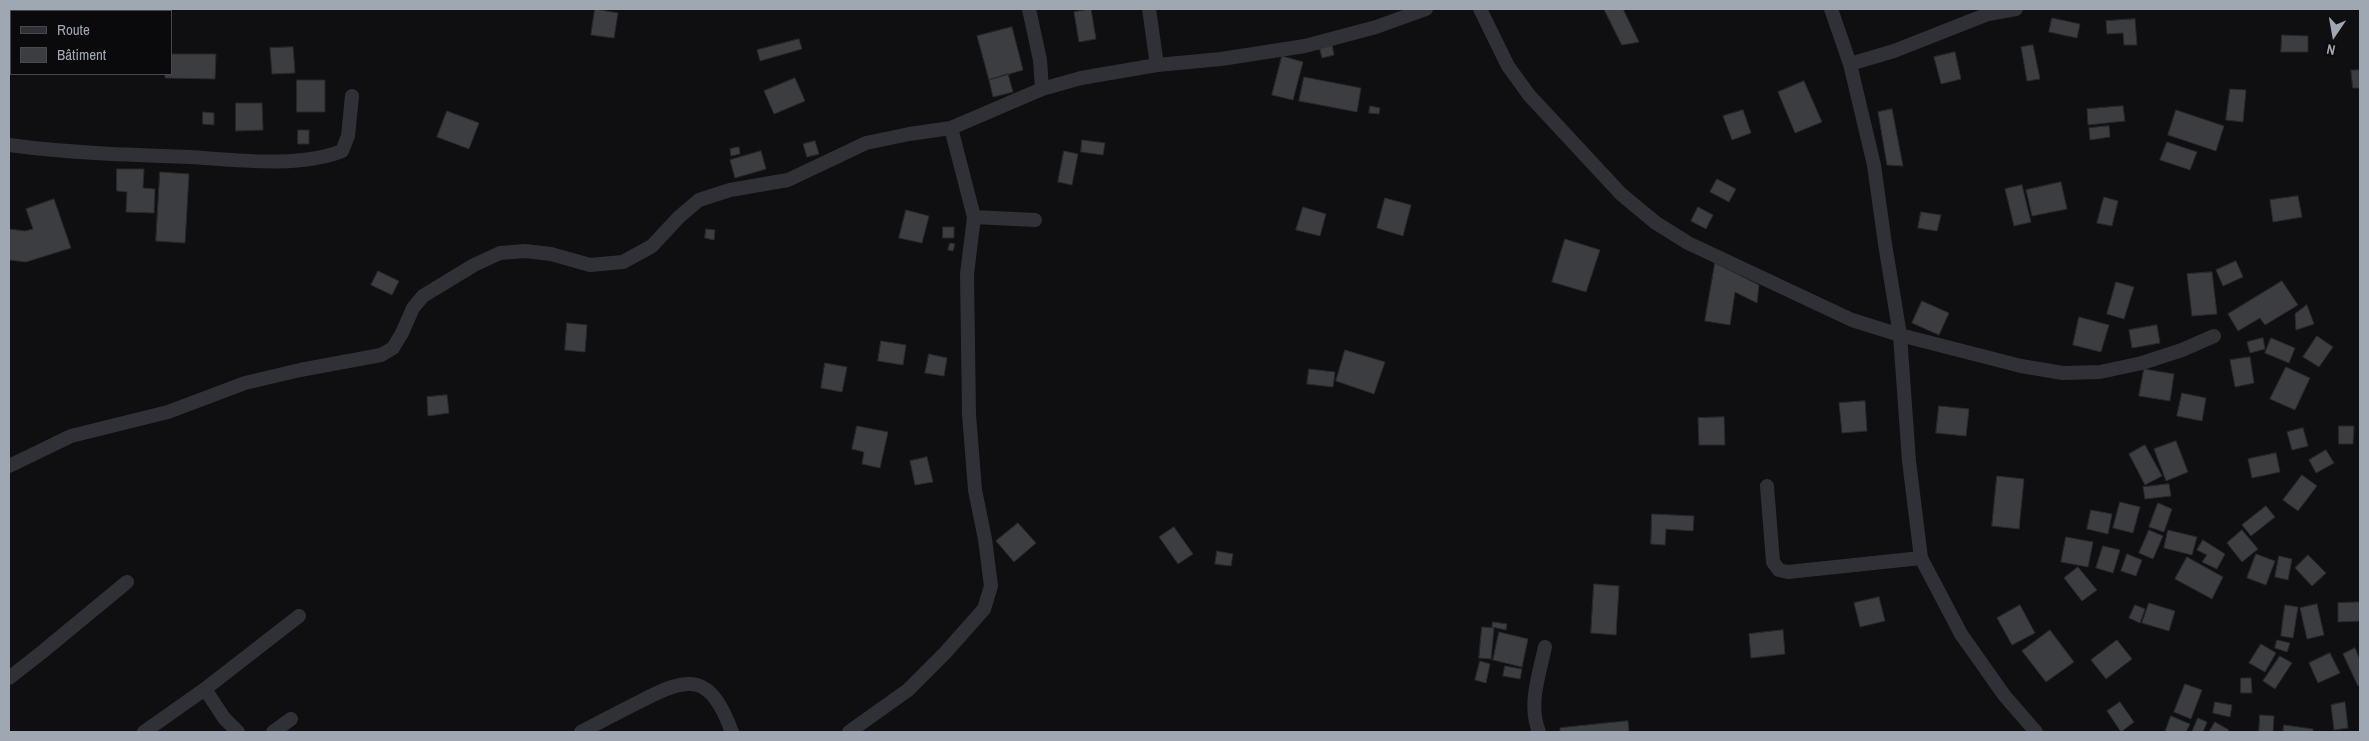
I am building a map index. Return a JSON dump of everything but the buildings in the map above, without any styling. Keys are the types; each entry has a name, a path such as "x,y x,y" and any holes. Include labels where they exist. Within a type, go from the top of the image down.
{"street":[{"path":"1029,9 1040,60 1042,89"},
{"path":"1149,9 1158,65"},
{"path":"9,466 71,436 109,424 168,412 244,383 300,370 381,355 393,348 413,308 423,296 474,265 500,253 525,251 551,254 590,265 622,262 652,246 679,217 699,200 730,190 788,180 866,144 909,134 951,128 1042,89 1081,78 1158,65 1221,59 1305,46 1376,28 1426,9"},
{"path":"1480,9 1508,66 1529,95 1621,194 1656,223 1688,243 1852,320 1900,335 2021,366 2063,373 2100,372 2142,363 2182,350 2214,336"},
{"path":"1831,9 1850,64 1874,165 1884,244 1900,335 1909,461 1921,558 1961,634 2004,695 2036,732"},
{"path":"1850,64 1894,52 1988,14 2016,9"},
{"path":"9,145 112,154 258,161 325,158 342,151 348,136 352,96"},
{"path":"849,732 908,690 945,653 984,609 991,586 985,539 975,490 969,406 967,274 974,217 951,128"},
{"path":"974,217 1035,220"},
{"path":"1767,486 1773,562 1779,570 1788,572 1921,558"},
{"path":"9,678 42,653 126,582"},
{"path":"144,732 205,690 299,616"},
{"path":"1539,732 1534,720 1534,702 1545,647"},
{"path":"581,732 668,686 688,682 715,696 724,710 732,732"},
{"path":"205,690 224,718 238,732"},
{"path":"273,732 291,719"}]}
